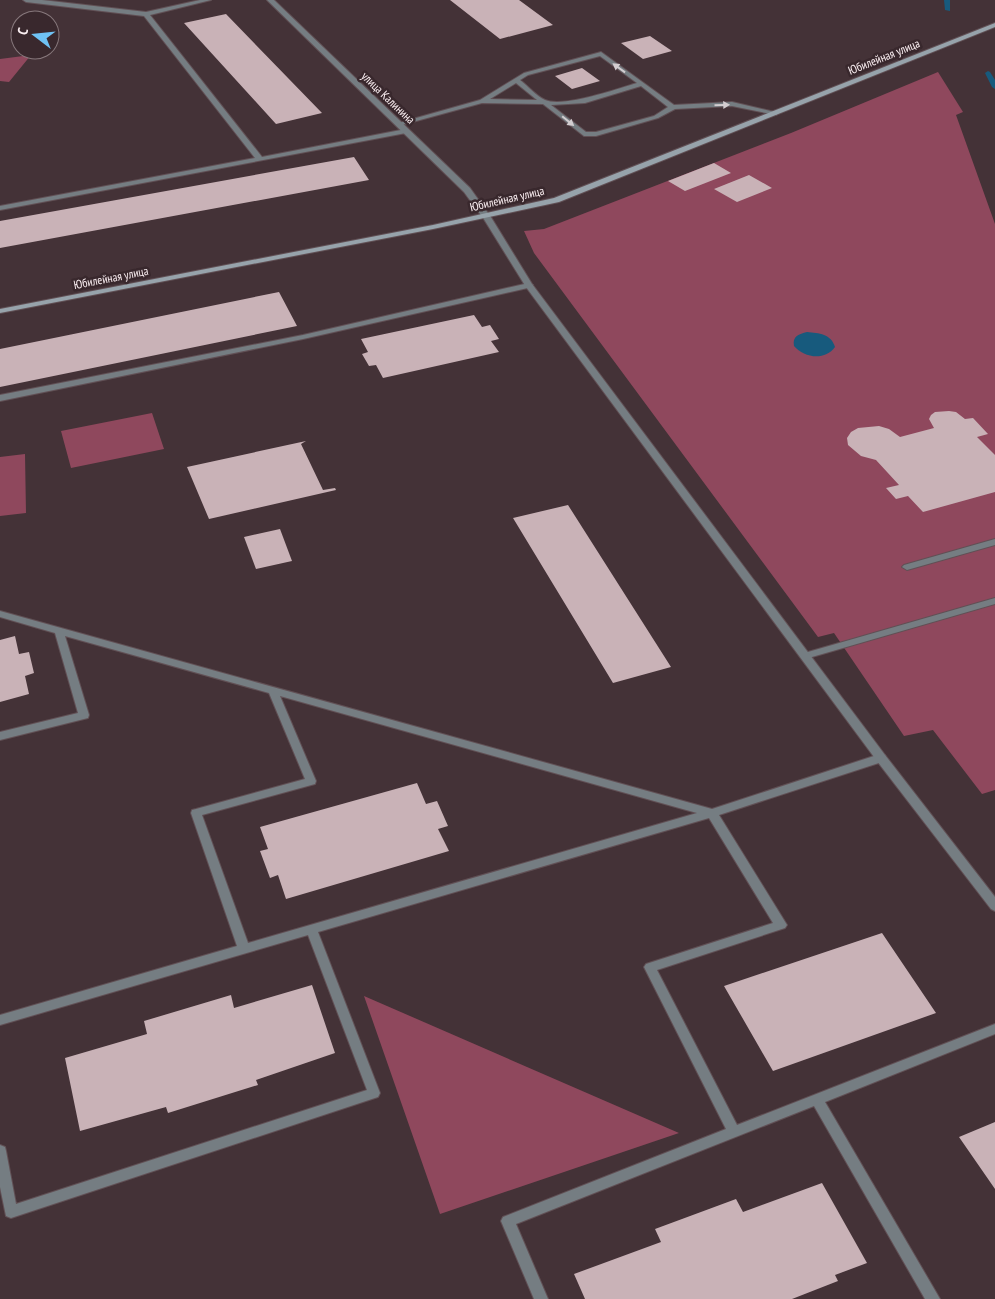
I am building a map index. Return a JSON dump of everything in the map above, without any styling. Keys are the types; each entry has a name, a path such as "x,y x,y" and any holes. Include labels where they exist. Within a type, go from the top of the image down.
{"main road":[{"name":"Юбилейная улица","path":"0,311 486,216 556,200 995,25"}],"street":[{"path":"26,0 146,14 208,0"},
{"name":"улица Калинина","path":"270,0 467,190 486,216 529,285 881,758 995,906"},
{"path":"146,14 260,158"},
{"path":"482,101 526,74 601,54 673,107"},
{"path":"516,80 584,134 596,134 656,117 673,107 732,104 776,113"},
{"path":"398,124 482,101 585,101 642,84"},
{"path":"0,208 406,131"},
{"path":"0,398 304,337 529,285"},
{"path":"907,567 995,542"},
{"path":"805,656 995,601"},
{"path":"0,614 712,813 781,924 650,967 734,1132"},
{"path":"0,736 84,715 59,631"},
{"path":"244,948 196,812 312,781 273,691"},
{"path":"0,1020 712,813 881,758"},
{"path":"0,1151 11,1212 374,1093 311,929"},
{"path":"541,1299 508,1221 995,1029"},
{"path":"818,1099 933,1299"}],"shaded area":[{"path":"10,58 10,60 27,60 9,82 0,81 0,59"},
{"path":"938,72 963,112 956,115 995,224 995,790 982,794 933,730 904,736 834,633 818,637 534,253 524,231 544,229 791,133"},
{"path":"152,413 164,449 71,468 61,431"},
{"path":"25,454 26,513 0,516 0,457"},
{"path":"364,996 679,1133 440,1214"}],"water":[{"path":"807,332 828,337 835,347 820,356 803,353 794,346 794,340 799,335"}],"building":[{"path":"450,0 519,0 553,25 500,39"},
{"path":"226,14 322,113 276,124 184,23"},
{"path":"650,36 672,51 643,59 621,43"},
{"path":"582,68 600,81 572,89 555,76"},
{"path":"354,157 369,180 0,248 0,221"},
{"path":"714,163 731,173 685,191 668,181"},
{"path":"749,175 772,188 737,202 714,189"},
{"path":"279,292 297,326 0,387 0,349"},
{"path":"474,315 482,327 490,325 499,339 491,341 499,352 383,378 376,365 369,366 362,354 368,352 361,339"},
{"path":"935,412 956,412 965,419 973,418 988,434 977,437 995,455 995,492 923,512 908,496 896,499 886,488 899,485 876,460 861,456 848,445 847,438 851,432 858,428 879,426 889,429 900,437 934,428 929,419 931,415"},
{"path":"306,441 301,444 323,490 335,488 336,490 209,519 187,467"},
{"path":"568,505 671,667 613,683 513,518"},
{"path":"280,529 292,561 256,569 244,537"},
{"path":"15,636 19,654 29,652 34,673 25,676 29,694 0,702 0,640"},
{"path":"417,783 426,804 437,801 448,826 438,829 449,851 286,899 278,875 270,878 260,851 268,849 260,827"},
{"path":"882,933 936,1013 773,1071 724,986"},
{"path":"312,985 335,1053 256,1080 258,1085 168,1113 166,1107 80,1131 65,1058 147,1034 144,1021 231,995 234,1008"},
{"path":"995,1122 995,1189 959,1137"},
{"path":"822,1183 867,1263 835,1275 838,1281 792,1299 585,1299 574,1274 661,1242 655,1229 736,1199 743,1212"}],"waterway":[{"path":"947,0 948,10"},
{"path":"988,73 995,87"}]}
